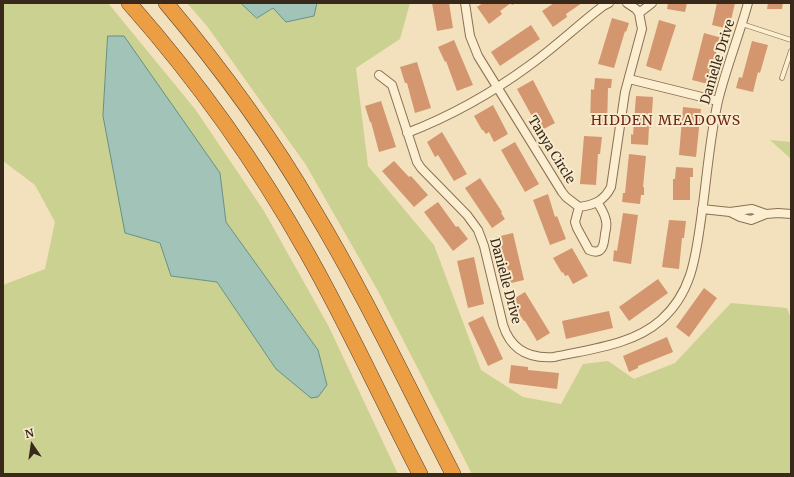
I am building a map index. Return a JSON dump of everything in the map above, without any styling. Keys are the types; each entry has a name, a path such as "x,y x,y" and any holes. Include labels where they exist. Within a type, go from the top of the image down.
{"highway":[{"path":"129,3 214,109 284,213 308,255 373,379 420,474"},
{"path":"166,3 192,34 244,102 312,206 355,284 453,474"}],"street":[{"path":"465,3 470,36 475,50 497,87"},
{"path":"407,133 447,117 497,87 529,66 603,6 609,3"},
{"path":"598,203 605,216 606,222 604,246 600,250 596,251 589,250 576,228 575,222 579,206 598,203 611,187 625,92 642,33 642,20 639,13 632,5 627,3"},
{"path":"639,13 652,3"},
{"name":"Danielle Drive","path":"378,75 392,85 417,162 478,230 484,246 505,331 516,347 524,352 544,358 554,357 620,342 644,332 662,319 678,301 689,280 695,259 718,102 748,3"},
{"path":"629,79 718,102"},
{"name":"Tanya Circle","path":"497,87 562,192 566,197 579,206"},
{"path":"702,209 730,212 740,218 751,220 766,214 791,214"}],"lane":[{"path":"742,24 791,40"},
{"path":"782,78 791,52"}],"green space":[{"path":"3,3 108,3 195,109 264,211 329,327 398,474 3,474 3,285 45,269 55,222 35,185 3,161","holes":["220,173 226,222 318,350 276,369 217,282 171,276 160,243"]},
{"path":"187,3 241,3 257,18 273,8 314,16 317,3 410,3 400,39 356,68 368,166 434,245 481,370 523,397 561,404 583,364 608,361 634,379 675,363 731,303 787,308 791,319 791,474 472,474 378,291 306,165 207,26"},
{"path":"770,140 791,142 791,159"}],"water":[{"path":"241,3 317,3 314,16 286,22 273,8 257,18"},
{"path":"108,36 124,36 220,173 226,222 318,350 327,385 318,397 311,398 276,369 217,282 171,276 160,243 125,233 103,116"}],"building":[{"path":"432,3 449,3 453,28 437,31"},
{"path":"483,3 511,3 500,11 502,14 489,24 477,7"},
{"path":"554,3 582,3 566,14 567,17 553,27 542,11"},
{"path":"668,3 687,3 685,12 667,9"},
{"path":"717,3 735,3 729,29 712,25"},
{"path":"768,3 783,3 782,9 767,9"},
{"path":"612,18 629,23 626,32 625,31 614,68 598,64"},
{"path":"659,20 676,25 661,71 646,66"},
{"path":"531,25 540,39 500,66 491,52"},
{"path":"704,33 722,38 720,46 718,46 708,84 692,80"},
{"path":"454,40 473,85 457,91 446,61 445,62 438,47"},
{"path":"752,41 768,45 760,73 758,72 753,92 736,88 739,77 742,78"},
{"path":"417,62 431,108 415,113 407,83 405,83 400,67"},
{"path":"595,78 612,79 611,88 608,88 607,127 590,126 591,89 594,90"},
{"path":"533,80 555,123 540,131 517,89"},
{"path":"636,96 653,97 651,128 649,127 648,145 631,144"},
{"path":"381,101 396,147 379,152 365,106"},
{"path":"493,105 508,134 494,142 489,132 486,134 482,130 474,116"},
{"path":"683,107 701,109 696,157 679,155"},
{"path":"442,132 467,174 454,181 438,155 435,157 427,142"},
{"path":"584,136 602,137 600,154 598,154 596,185 580,184"},
{"path":"515,142 539,184 525,192 501,150"},
{"path":"629,154 646,156 643,187 644,195 641,195 640,204 622,202 623,193 625,193"},
{"path":"394,161 409,177 411,176 428,195 414,207 382,171"},
{"path":"676,167 693,168 693,177 690,177 690,200 673,200 673,179 675,179"},
{"path":"480,178 505,219 492,228 465,188"},
{"path":"548,194 555,217 557,216 566,239 550,245 533,200"},
{"path":"438,202 456,227 458,226 468,239 453,251 424,212"},
{"path":"623,213 638,215 631,264 613,261 614,250 617,251"},
{"path":"669,220 686,221 684,238 682,238 679,269 662,267"},
{"path":"513,233 524,280 507,284 496,237"},
{"path":"572,248 588,276 573,284 568,275 565,276 563,272 562,273 553,258"},
{"path":"474,257 484,304 468,308 457,261"},
{"path":"658,279 668,293 629,321 619,307"},
{"path":"704,288 717,298 689,337 676,327"},
{"path":"525,292 550,333 537,341 525,321 510,301"},
{"path":"609,311 613,328 566,339 562,321"},
{"path":"483,316 503,359 488,366 468,323"},
{"path":"667,337 673,352 638,366 638,368 629,372 623,356"},
{"path":"511,365 528,367 528,370 559,373 557,389 509,383"}],"district":[{"name":"HIDDEN MEADOWS","path":"666,121"}]}
